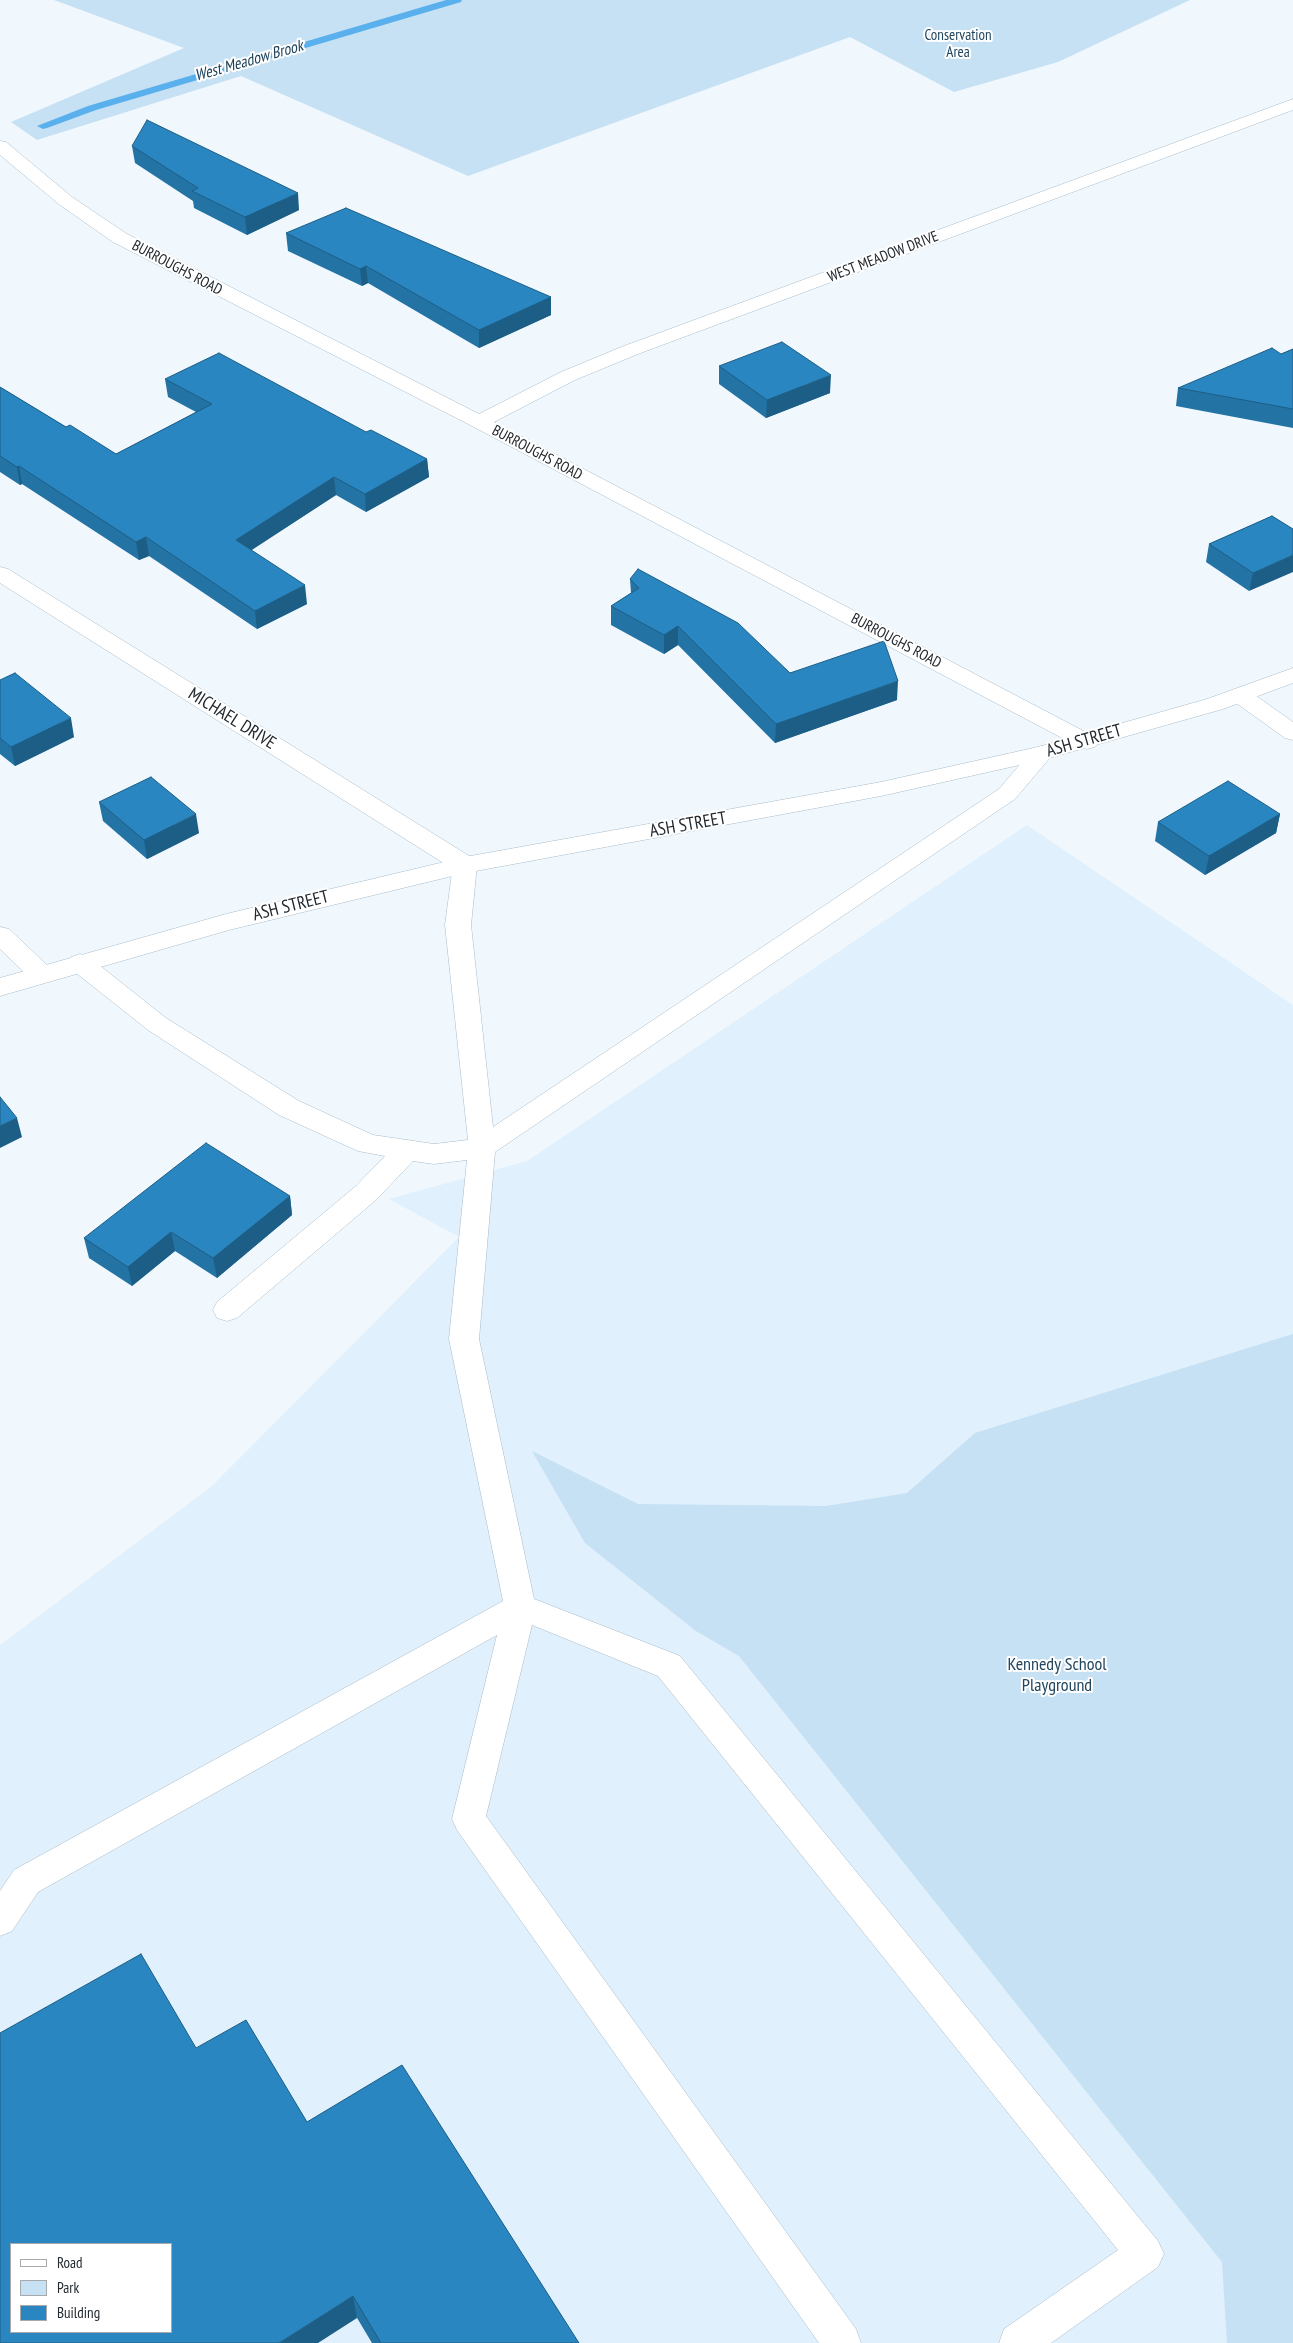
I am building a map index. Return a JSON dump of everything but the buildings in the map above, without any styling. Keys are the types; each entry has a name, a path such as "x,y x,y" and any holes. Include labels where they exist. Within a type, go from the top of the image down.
{"street":[{"name":"WEST MEADOW DRIVE","path":"479,422 568,376 631,350 1293,104"},
{"name":"BURROUGHS ROAD","path":"0,146 66,201 120,238 479,422 1087,742"},
{"name":"MICHAEL DRIVE","path":"0,574 465,865"},
{"name":"ASH STREET","path":"0,987 226,922 465,865 882,789 1042,753 1087,742 1240,695 1293,675"},
{"path":"1240,695 1293,733"},
{"path":"80,963 157,1024 290,1108 368,1144 434,1154 482,1148 1007,794 1042,753"},
{"path":"465,865 458,925 482,1148 464,1338 520,1607 469,1819 842,2343"},
{"path":"0,935 42,974"},
{"path":"227,1310 366,1193 407,1150"},
{"path":"0,1920 26,1881 520,1607"},
{"path":"520,1607 669,1666 1146,2254 1018,2343"}],"shaded area":[{"path":"1027,825 1293,1005 1293,2343 0,2343 0,1645 212,1486 459,1237 389,1199 527,1161"}],"green space":[{"name":"Conservation Area","path":"54,0 1190,0 1058,62 954,92 850,37 468,176 241,76 37,140 11,122 184,48"},
{"name":"Kennedy School Playground","path":"1293,1334 1293,2343 1227,2343 1222,2262 739,1656 696,1631 585,1543 532,1451 638,1504 826,1506 907,1493 975,1433"}],"waterway":[{"name":"West Meadow Brook","path":"43,126 92,108 457,0"}]}
